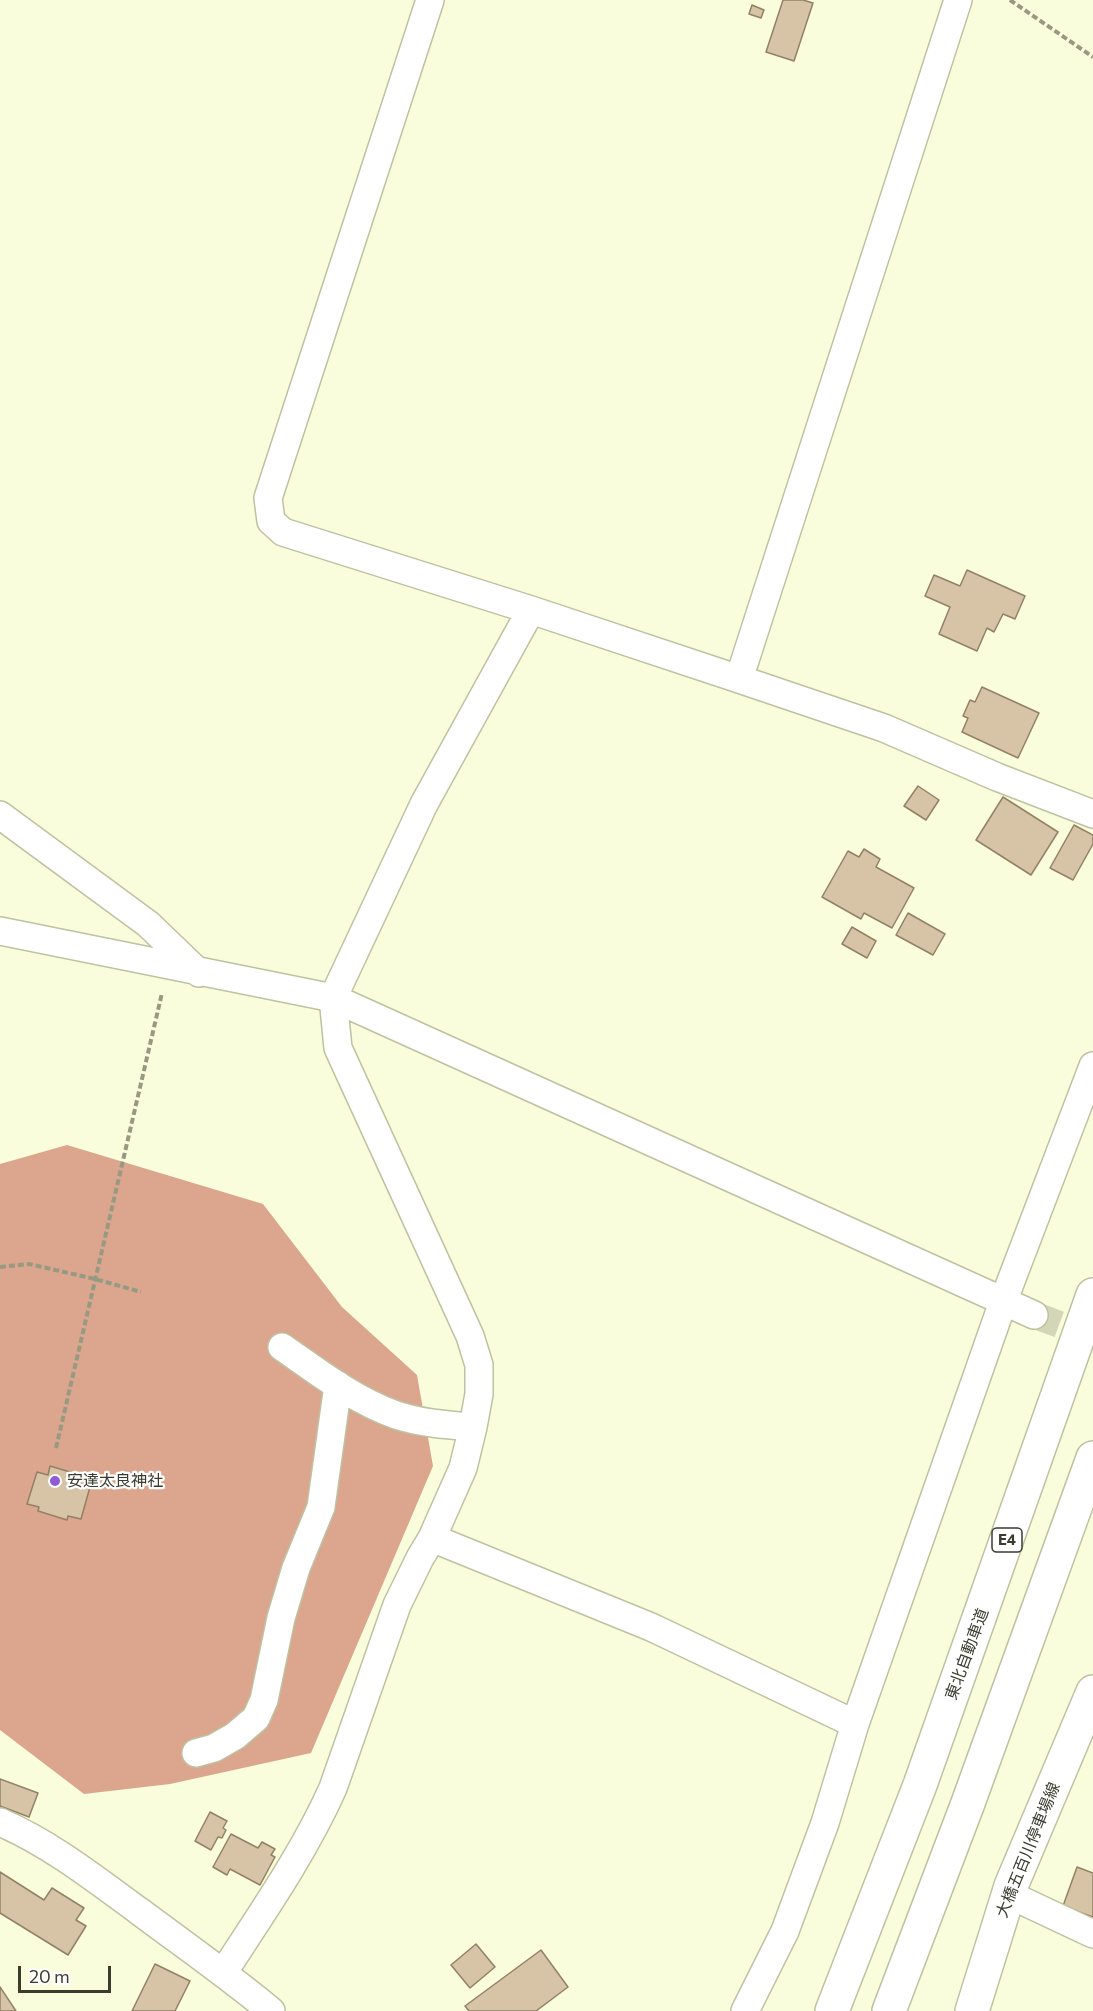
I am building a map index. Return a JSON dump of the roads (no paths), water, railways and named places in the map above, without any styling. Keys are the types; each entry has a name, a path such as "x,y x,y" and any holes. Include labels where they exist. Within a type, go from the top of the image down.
{"main road":[{"name":"東北自動車道","path":"832,2011 920,1785 1093,1295"},
{"path":"889,2011 968,1803 1093,1458"},
{"name":"大橋五百川停車場線","path":"972,2011 1008,1894 1093,1692"},
{"path":"808,2011 920,1785"},
{"path":"902,2011 968,1803"}],"street":[{"path":"430,0 268,498 271,521 283,532 531,609 884,728 997,777 1093,814"},
{"path":"739,679 958,0"},
{"path":"223,1973 301,1851 333,1788 397,1605 432,1538 463,1468 473,1427 479,1394 479,1365 470,1336 338,1048 333,998 424,804 531,609"},
{"path":"0,815 148,924 199,973"},
{"path":"0,931 199,973 333,998 1034,1314"},
{"path":"745,2011 785,1931 825,1823 855,1724 1003,1302 1093,1066"},
{"path":"282,1347 338,1385 378,1408 399,1416 473,1427"},
{"path":"195,1753 214,1748 235,1736 256,1718 264,1700 281,1618 296,1568 321,1507 338,1385"},
{"path":"432,1538 651,1627 855,1724"},
{"path":"0,1822 34,1838 74,1864 271,2011"},
{"path":"1008,1894 1093,1934"}],"tunnel":[{"path":"1034,1315 1093,1337"}],"place":[{"name":"安達太良神社","path":"55,1481"}]}
